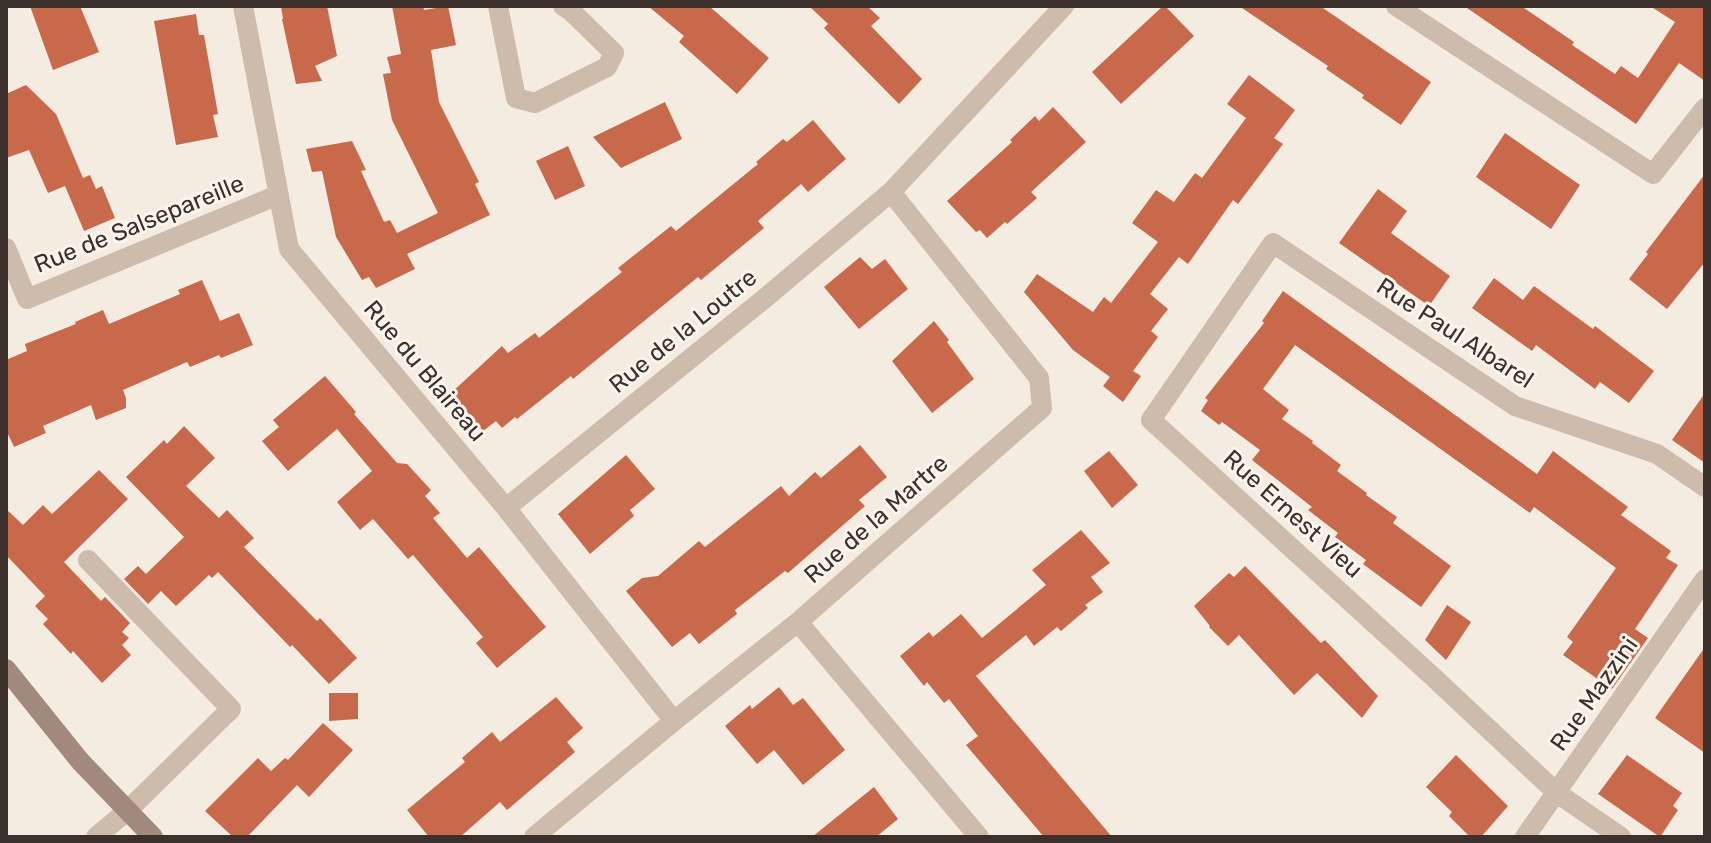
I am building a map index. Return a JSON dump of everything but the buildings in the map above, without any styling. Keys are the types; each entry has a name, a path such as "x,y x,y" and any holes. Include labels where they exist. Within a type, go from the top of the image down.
{"main road":[{"path":"6,669 80,761 153,837"}],"street":[{"name":"Rue du Blaireau","path":"243,6 289,249 506,508 674,721"},
{"path":"498,6 516,98 535,103 607,67 614,53 570,8"},
{"name":"Rue de la Loutre","path":"506,508 891,192 1064,6"},
{"path":"1400,7 1653,174 1705,108"},
{"name":"Rue de la Martre","path":"534,837 798,622 1042,408 1039,378 891,192"},
{"name":"Rue de Salsepareille","path":"6,248 27,299 278,195"},
{"name":"Rue Paul Albarel","path":"1273,243 1515,406 1657,454 1705,487"},
{"name":"Rue Ernest Vieu","path":"1273,243 1151,420 1557,793"},
{"path":"88,560 231,709 127,811 96,837"},
{"name":"Rue Mazzini","path":"1525,837 1705,579"},
{"path":"798,622 979,837"},
{"path":"1557,793 1621,837"}]}
